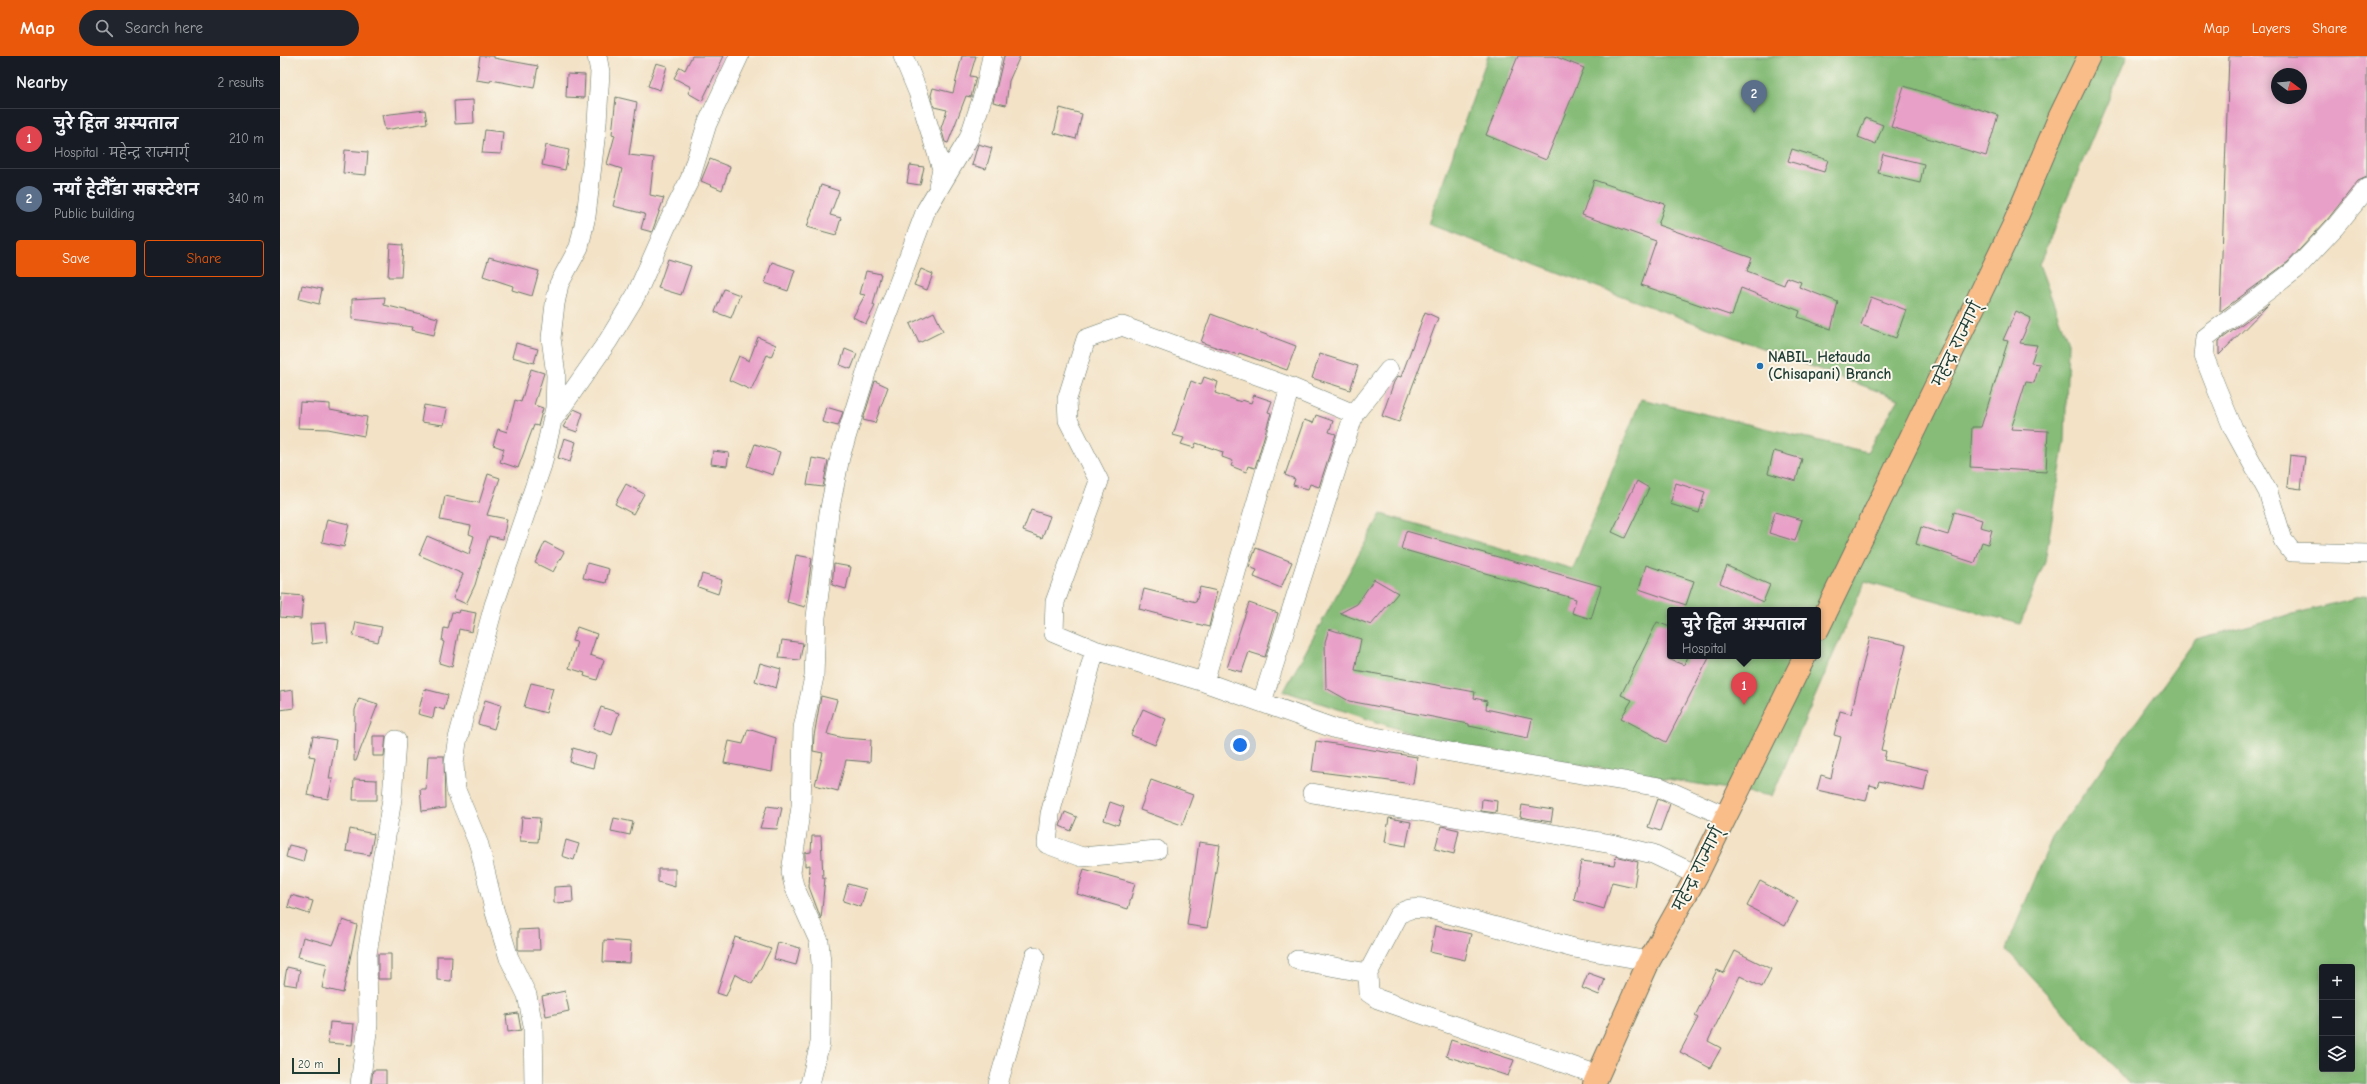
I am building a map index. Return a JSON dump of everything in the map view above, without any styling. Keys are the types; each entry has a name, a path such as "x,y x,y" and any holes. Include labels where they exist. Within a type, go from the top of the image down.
{"highway":[{"name":"महेन्द्र राज्मार्ग्","path":"1821,623 2013,226 2059,118 2089,56"},
{"name":"महेन्द्र राज्मार्ग्","path":"1596,1080 1649,961 1696,875 1804,659"}],"street":[{"path":"534,1084 533,1025 527,995 510,958 494,909 479,845 456,790 454,764 457,742 494,605 542,465 553,420 556,375 551,338 555,304 559,284 579,247 586,216 597,123 600,72 597,56"},
{"path":"553,420 608,340 636,295 666,227 690,179 707,124 739,56"},
{"path":"903,56 918,92 942,169 937,191"},
{"path":"810,1084 820,1043 819,941 794,886 791,872 800,807 803,728 814,677 816,617 829,513 840,457 850,417 926,210 969,138 985,90 992,56"},
{"path":"2367,188 2335,227 2295,270 2206,337 2204,356 2233,428 2268,492 2283,540 2292,552 2367,554"},
{"path":"1354,414 1290,387 1122,326 1086,339 1067,400 1068,420 1099,481 1054,602 1054,633 1095,650 1204,682 1336,729 1450,752 1660,787 1725,816"},
{"path":"1262,702 1354,414 1389,370"},
{"path":"1204,682 1290,387"},
{"path":"1095,650 1050,814 1047,844 1082,857 1157,850"},
{"path":"360,1084 368,1026 367,954 392,799 396,740"},
{"path":"1312,793 1612,844 1653,854 1696,875"},
{"path":"1596,1080 1378,999 1369,993 1368,973 1398,916 1403,911 1414,908 1434,910 1574,948 1649,961"},
{"path":"998,1084 1035,956"},
{"path":"1297,960 1368,973"}],"green space":[{"path":"1488,56 2127,56 2039,264 2068,343 2065,441 2045,561 2020,624 1865,581 1772,796 1437,742 1284,691 1381,514 1573,569 1641,399 1867,452 1899,399 1428,224"},
{"path":"2367,595 2367,1084 2129,1084 2006,949 2052,838 2196,639"}],"building":[{"path":"480,56 494,56 494,58 538,66 534,88 491,80 490,82 476,80"},
{"path":"692,56 724,56 702,101 688,93 691,87 674,78 680,67 685,70"},
{"path":"962,56 976,56 970,76 976,77 971,97 966,96 948,143 945,142 941,128 947,110 934,107 931,95 933,88 953,93"},
{"path":"1004,56 1020,56 1009,81 1006,105 993,102"},
{"path":"1518,56 1554,56 1584,68 1546,160 1486,135"},
{"path":"2229,56 2367,56 2367,177 2358,181 2327,220 2288,262 2220,312"},
{"path":"656,63 667,66 660,90 648,86"},
{"path":"567,74 585,75 584,98 566,97"},
{"path":"1904,86 1998,115 1986,156 1891,127"},
{"path":"616,97 637,102 629,155 654,158 650,195 664,198 652,232 641,229 645,214 613,206 622,169 607,164 615,135 612,134"},
{"path":"473,100 474,123 455,124 454,101"},
{"path":"1060,108 1082,114 1076,139 1054,133"},
{"path":"425,110 427,123 385,130 382,115"},
{"path":"1865,118 1883,125 1876,144 1858,137"},
{"path":"485,130 503,132 501,154 482,153"},
{"path":"978,144 992,148 986,169 972,165"},
{"path":"546,145 569,150 565,170 542,165"},
{"path":"1792,149 1828,160 1824,172 1788,161"},
{"path":"345,150 368,152 366,175 343,173"},
{"path":"1883,154 1924,164 1920,183 1878,173"},
{"path":"710,159 730,167 722,190 701,181"},
{"path":"910,165 924,167 920,185 907,183"},
{"path":"1594,180 1665,204 1658,225 1752,258 1747,271 1784,285 1787,277 1801,282 1799,287 1838,302 1831,329 1798,317 1800,311 1741,288 1732,316 1641,285 1656,241 1582,215"},
{"path":"821,185 839,191 830,215 841,218 836,235 807,227"},
{"path":"390,244 403,245 401,277 388,277"},
{"path":"489,257 539,271 532,296 512,290 513,286 483,276"},
{"path":"668,259 691,266 681,295 658,288"},
{"path":"772,262 795,270 788,291 765,283"},
{"path":"921,269 933,274 927,290 914,285"},
{"path":"866,271 881,274 873,305 875,306 866,324 853,317 865,295 860,294"},
{"path":"302,285 322,289 319,304 299,299"},
{"path":"724,289 740,295 731,318 715,312"},
{"path":"385,297 384,305 438,318 434,335 412,330 413,327 352,319 352,299"},
{"path":"1871,297 1906,310 1896,338 1861,325"},
{"path":"2269,304 2219,355 2219,341"},
{"path":"2016,311 2031,318 2020,343 2037,345 2031,363 2040,364 2034,383 2026,382 2011,429 2048,431 2046,472 1970,467 1972,427 1981,427 2008,341 2003,340"},
{"path":"934,312 943,331 919,343 910,324"},
{"path":"1425,312 1438,318 1399,422 1382,416 1394,382 1398,376 1401,377"},
{"path":"1211,314 1296,346 1287,370 1239,353 1238,355 1201,342"},
{"path":"758,337 776,345 771,357 767,355 751,390 729,380 739,356 749,361"},
{"path":"516,343 538,349 534,363 512,357"},
{"path":"845,349 857,354 851,369 840,365"},
{"path":"1320,354 1358,366 1350,390 1312,378"},
{"path":"531,369 544,373 534,405 543,408 538,426 534,425 518,468 500,462 504,449 493,445 498,429 507,432 515,400 521,402"},
{"path":"1204,377 1218,382 1215,393 1241,402 1242,400 1251,403 1254,395 1272,401 1268,412 1271,413 1255,468 1248,466 1246,472 1231,466 1233,461 1222,457 1223,452 1196,443 1194,448 1181,444 1184,438 1173,435 1191,381 1201,385"},
{"path":"875,381 888,387 875,423 863,420"},
{"path":"300,402 330,404 330,410 367,417 364,436 328,429 298,428"},
{"path":"424,405 447,409 444,425 421,422"},
{"path":"826,407 843,412 838,426 822,422"},
{"path":"574,409 583,413 577,432 563,427"},
{"path":"1316,415 1333,421 1329,432 1336,434 1319,487 1310,484 1308,489 1293,485 1295,479 1285,475 1304,420 1313,423"},
{"path":"564,438 576,442 570,462 558,458"},
{"path":"755,444 780,452 773,475 747,466"},
{"path":"713,451 729,453 727,466 711,464"},
{"path":"1774,451 1802,459 1796,481 1768,473"},
{"path":"2290,455 2305,457 2301,489 2287,487"},
{"path":"812,458 828,461 823,487 807,485"},
{"path":"488,474 500,478 487,515 507,519 503,539 489,536 475,585 466,604 453,598 463,574 419,555 427,536 469,554 474,536 469,534 471,526 440,520 445,496 479,503"},
{"path":"1637,481 1649,488 1625,538 1612,532"},
{"path":"1676,483 1705,492 1699,513 1670,504"},
{"path":"626,484 644,494 633,514 615,504"},
{"path":"1031,510 1050,516 1042,538 1023,531"},
{"path":"1775,512 1802,520 1795,541 1769,533"},
{"path":"1954,512 1982,520 1980,527 1992,530 1988,544 1982,542 1975,563 1916,544 1921,527 1948,535"},
{"path":"327,519 349,524 344,547 322,542"},
{"path":"1406,531 1601,586 1591,619 1572,613 1576,599 1401,549"},
{"path":"545,542 564,552 553,572 535,563"},
{"path":"1256,548 1292,562 1281,588 1254,577 1257,570 1249,567"},
{"path":"796,555 812,558 805,607 787,602"},
{"path":"587,563 609,569 606,583 583,578"},
{"path":"834,564 851,567 846,589 832,585"},
{"path":"1646,565 1694,581 1686,605 1639,589"},
{"path":"1727,566 1770,585 1763,602 1720,583"},
{"path":"702,574 722,580 718,594 698,587"},
{"path":"1374,579 1398,593 1371,625 1340,613 1357,604"},
{"path":"1200,587 1217,591 1209,627 1139,609 1144,589 1196,602"},
{"path":"282,594 303,596 301,619 280,617"},
{"path":"1249,603 1278,613 1265,657 1249,652 1242,672 1227,668"},
{"path":"460,610 476,613 472,632 459,629 452,667 439,663 444,642 442,641 444,628 448,629 452,612 459,613"},
{"path":"356,622 382,627 378,642 353,636"},
{"path":"1657,622 1667,626 1667,659 1684,665 1686,659 1708,659 1666,742 1621,718 1632,700 1621,695"},
{"path":"325,623 327,642 312,644 310,624"},
{"path":"577,627 597,634 590,655 604,660 597,680 584,676 585,673 569,668 577,642 572,641"},
{"path":"1329,629 1361,639 1355,670 1475,692 1474,698 1487,701 1486,709 1532,719 1528,738 1469,726 1469,724 1349,701 1326,688 1325,642"},
{"path":"1870,637 1906,645 1881,750 1886,751 1884,760 1928,770 1924,791 1879,781 1877,787 1870,785 1866,801 1817,790 1821,775 1831,778 1841,737 1834,735 1840,711 1851,714"},
{"path":"782,640 803,643 800,660 779,658"},
{"path":"760,663 781,669 776,688 755,681"},
{"path":"531,683 553,688 546,713 524,707"},
{"path":"424,689 448,695 444,710 435,707 433,718 418,714"},
{"path":"293,690 294,708 280,710 280,692"},
{"path":"821,696 837,700 827,734 844,738 871,740 870,762 846,760 838,791 815,785 823,753 813,751"},
{"path":"359,698 378,704 356,761 354,761 355,710"},
{"path":"485,700 501,705 494,729 478,724"},
{"path":"601,707 619,713 612,735 593,728"},
{"path":"1143,709 1166,719 1155,745 1131,735"},
{"path":"748,729 776,738 772,772 724,763 729,741 743,744"},
{"path":"313,736 336,740 329,779 333,779 328,799 307,795 315,757 309,756"},
{"path":"373,736 386,736 384,756 373,756"},
{"path":"1316,741 1417,757 1413,784 1312,771"},
{"path":"573,748 596,755 593,768 570,762"},
{"path":"428,756 444,756 445,808 422,811 420,789 426,789"},
{"path":"354,779 377,780 377,800 353,800"},
{"path":"1151,780 1193,795 1182,825 1140,810"},
{"path":"1482,799 1497,801 1496,813 1481,811"},
{"path":"1658,799 1670,804 1660,831 1648,827"},
{"path":"1110,802 1124,807 1118,825 1104,820"},
{"path":"1522,805 1553,810 1551,822 1520,817"},
{"path":"767,806 782,808 777,829 760,828"},
{"path":"1065,812 1077,817 1071,831 1060,826"},
{"path":"522,817 540,818 538,842 520,841"},
{"path":"614,818 633,822 630,835 611,831"},
{"path":"1389,818 1411,822 1406,846 1385,842"},
{"path":"1441,826 1459,830 1454,854 1435,849"},
{"path":"350,829 374,834 370,855 346,851"},
{"path":"812,836 821,836 823,878 825,878 821,919 809,887 810,865 805,866 805,853 811,852"},
{"path":"566,840 579,844 574,860 562,856"},
{"path":"1199,842 1220,845 1207,928 1187,925"},
{"path":"289,845 306,849 303,862 286,857"},
{"path":"1616,856 1638,862 1634,887 1612,882 1604,909 1574,900 1581,861 1614,865"},
{"path":"658,869 675,869 675,887 658,882"},
{"path":"1084,869 1135,883 1128,909 1077,894"},
{"path":"1760,881 1798,901 1785,926 1747,906"},
{"path":"848,884 866,889 861,907 843,901"},
{"path":"572,886 573,902 554,903 554,887"},
{"path":"291,895 313,901 309,914 288,907"},
{"path":"343,920 357,925 343,993 322,988 327,964 298,957 303,937 333,945"},
{"path":"1435,926 1471,934 1465,960 1430,952"},
{"path":"539,929 540,950 518,950 518,930"},
{"path":"735,937 771,949 752,984 735,974 726,996 717,993"},
{"path":"604,940 631,942 630,963 603,962"},
{"path":"778,942 800,948 796,965 774,959"},
{"path":"1735,951 1771,969 1762,987 1740,976 1708,1041 1721,1048 1710,1068 1680,1052 1698,1018 1695,1016 1717,970 1724,973"},
{"path":"378,954 391,954 391,979 378,979"},
{"path":"437,956 452,956 451,981 437,980"},
{"path":"287,967 300,970 297,986 284,984"},
{"path":"1588,973 1605,979 1599,995 1582,988"},
{"path":"565,991 569,1011 546,1016 542,996"},
{"path":"518,1013 521,1030 508,1032 506,1015"},
{"path":"330,1022 354,1024 352,1045 328,1043"},
{"path":"1451,1040 1514,1060 1508,1076 1446,1056"},
{"path":"373,1070 386,1070 386,1084 371,1084"}],"place":[{"name":"नयाँ हेटौँडा सबस्टेशन","path":"1754,113"},
{"name":"NABIL, Hetauda (Chisapani) Branch","path":"1760,366"},
{"name":"चुरे हिल अस्पताल","path":"1744,705"}]}
